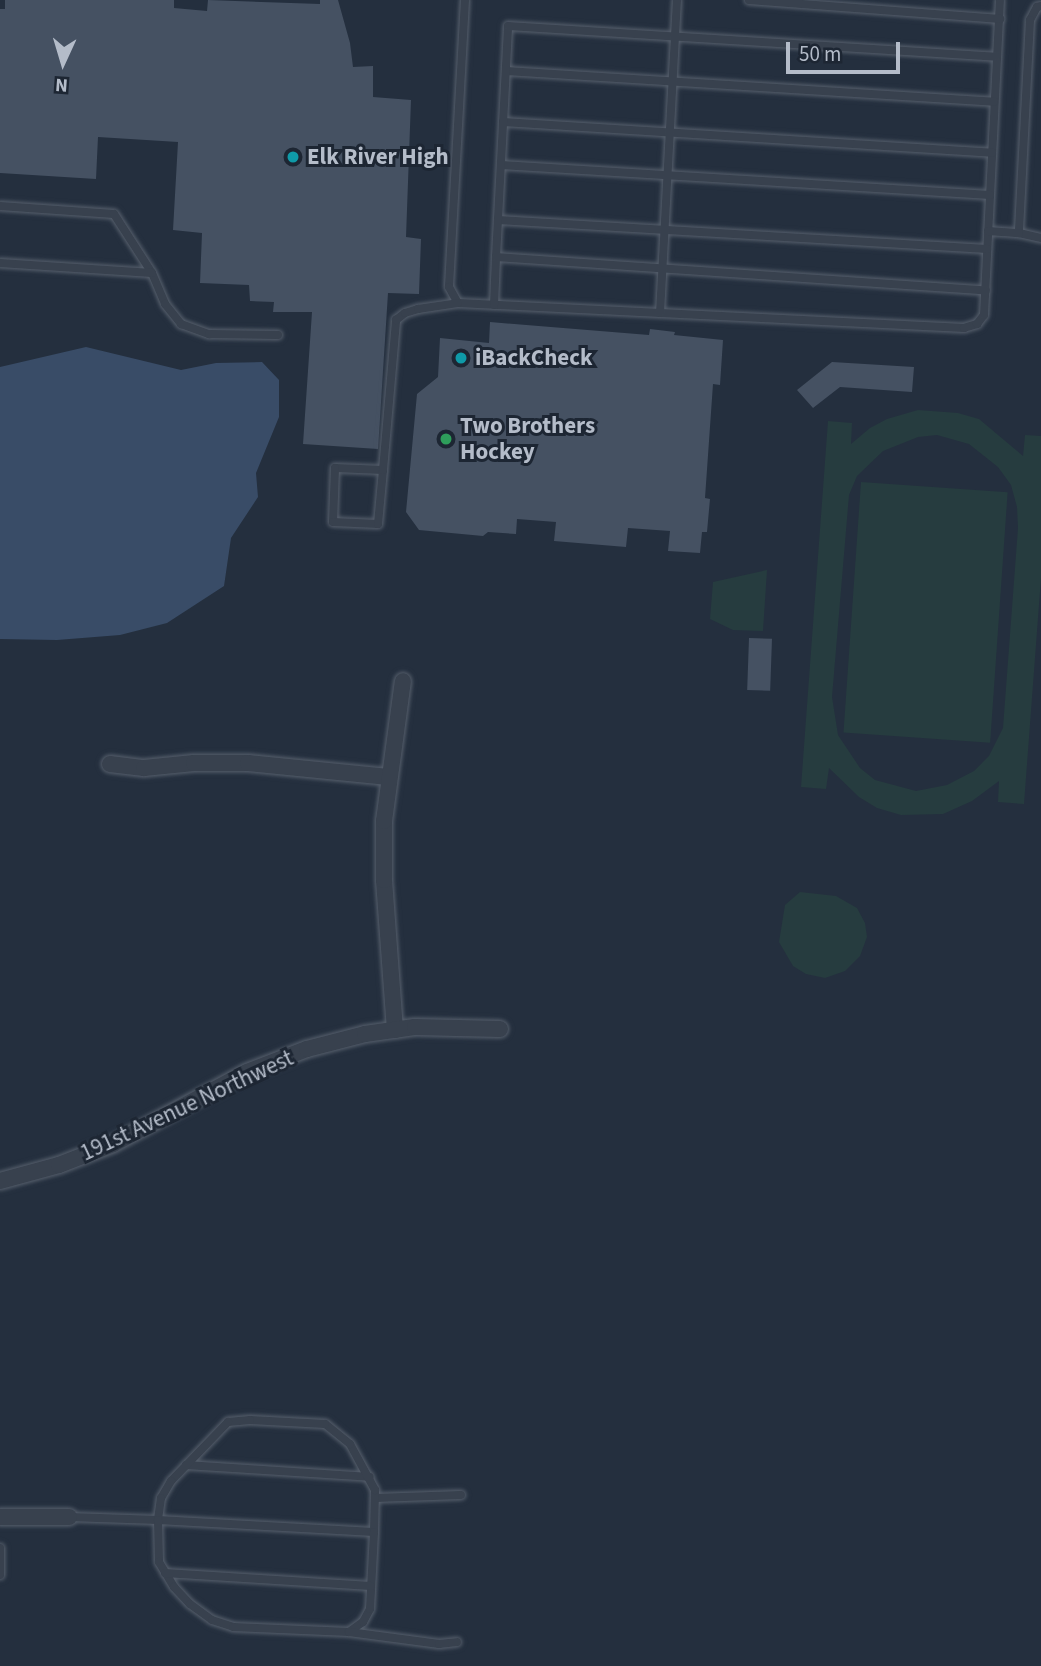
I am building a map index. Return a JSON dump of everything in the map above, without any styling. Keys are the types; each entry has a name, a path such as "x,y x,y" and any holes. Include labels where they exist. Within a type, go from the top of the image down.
{"street":[{"path":"395,1030 384,880 388,777 403,681"},
{"path":"110,764 144,768 194,762 247,763 388,777"},
{"name":"191st Avenue Northwest","path":"0,1181 59,1165 113,1144 219,1086 277,1060 338,1040 395,1030 440,1026 500,1029"},
{"path":"0,1517 69,1517"}],"lane":[{"path":"458,303 449,287 465,0"},
{"path":"660,313 677,0"},
{"path":"749,0 1000,19"},
{"path":"383,470 335,468 333,522 379,524 396,320 405,313 418,309 458,303 964,328 977,324 984,316 986,290 1000,0"},
{"path":"1019,233 1030,20 1037,7 1041,6"},
{"path":"494,305 508,26 996,57"},
{"path":"506,71 994,102"},
{"path":"503,122 992,153"},
{"path":"501,165 990,195"},
{"path":"0,206 114,214 152,273 165,304 181,324 209,334 278,335"},
{"path":"498,220 987,248"},
{"path":"988,231 1041,238"},
{"path":"496,257 986,290"},
{"path":"0,262 152,273"},
{"path":"349,1632 363,1622 370,1609 375,1498 370,1477 350,1444 325,1424 250,1420 228,1422 186,1465 161,1498 158,1520 159,1562 190,1604 212,1620 233,1627 349,1632 439,1644 457,1642"},
{"path":"186,1465 370,1477"},
{"path":"375,1498 461,1495"},
{"path":"69,1517 374,1532"},
{"path":"0,1548 0,1575"},
{"path":"165,1573 371,1586"}],"green space":[{"path":"918,410 958,413 979,419 1023,456 1025,435 1041,436 1041,578 1024,804 998,802 999,781 972,801 943,814 901,815 877,808 859,797 829,768 826,789 801,787 828,421 852,423 851,444 870,428 887,419","holes":["937,435 969,444 998,467 1011,485 1017,507 1018,528 1003,728 989,756 974,771 947,785 916,791 875,780 860,768 838,735 832,697 849,495 857,476 883,451 918,437"]},
{"path":"861,482 1008,492 990,743 843,732"},
{"path":"767,570 763,631 733,630 710,619 713,582"},
{"path":"800,892 836,896 857,908 865,923 867,937 860,956 845,971 825,978 806,974 793,966 779,942 785,905"}],"water":[{"path":"86,347 181,370 216,363 262,362 279,380 279,417 256,473 258,497 231,538 224,586 167,623 120,635 57,640 0,639 0,367"}],"building":[{"name":"Elk River High","path":"5,0 174,0 174,8 207,11 208,0 320,4 320,0 338,0 350,43 353,67 373,66 373,97 411,100 406,237 421,239 419,294 388,293 378,449 303,444 312,312 273,312 274,302 250,301 249,285 200,283 202,233 173,230 178,142 98,137 96,179 0,173 0,9 5,9"},
{"path":"490,322 649,335 650,329 675,332 674,335 723,340 720,385 713,384 705,498 710,499 707,532 702,532 700,553 668,551 670,531 628,528 626,547 554,541 556,522 517,519 516,534 488,532 483,536 419,530 406,512 417,394 438,377 440,338 489,343"},
{"path":"832,362 914,367 912,392 840,387 813,408 797,390"},
{"path":"749,638 772,639 770,691 747,690"}],"place":[{"name":"Elk River High","path":"293,157"},
{"name":"iBackCheck","path":"461,358"},
{"name":"Two Brothers Hockey","path":"446,439"}]}
